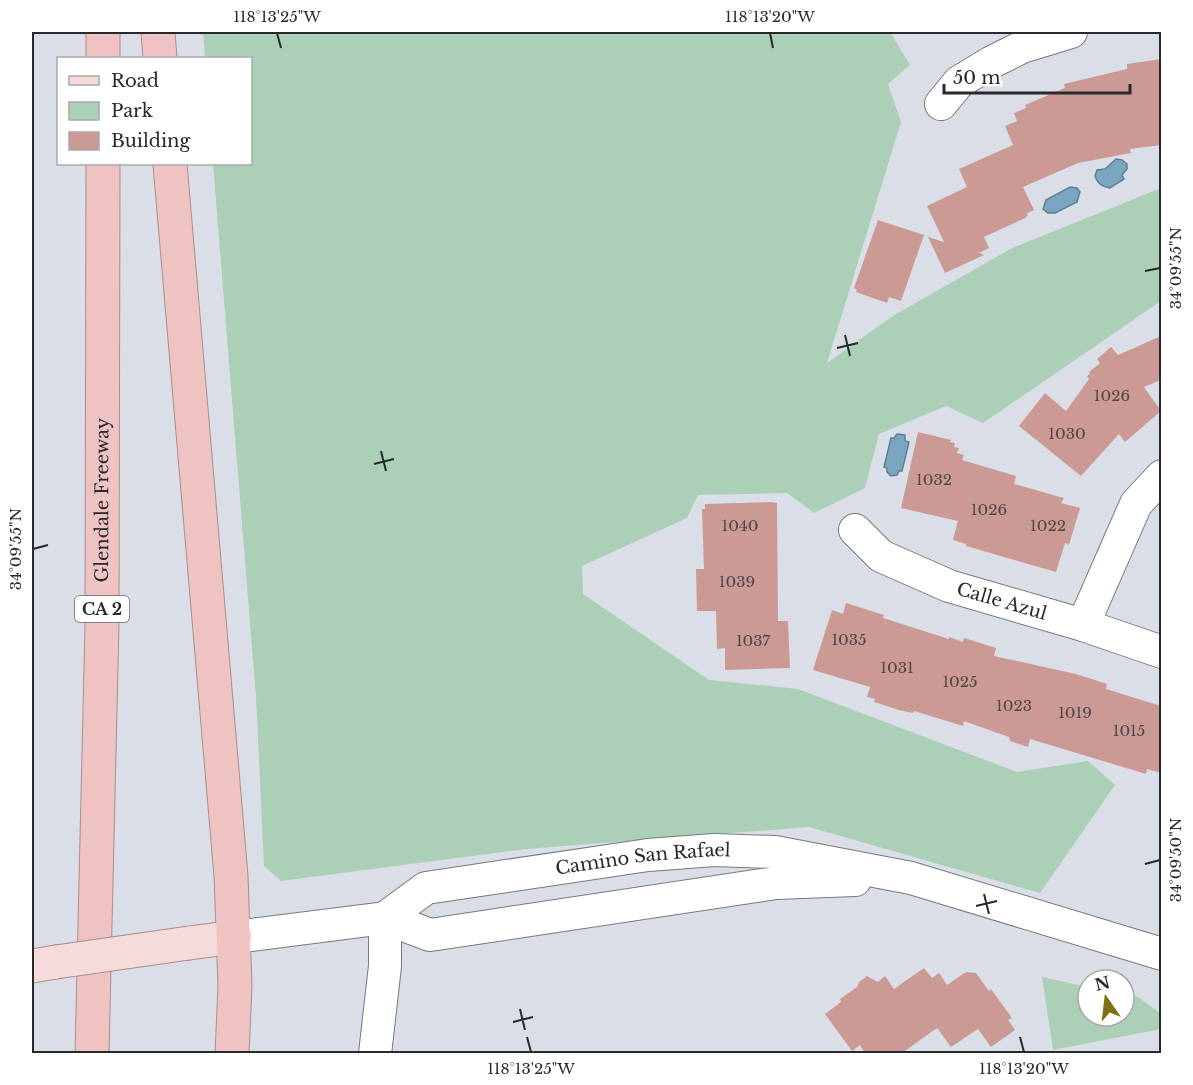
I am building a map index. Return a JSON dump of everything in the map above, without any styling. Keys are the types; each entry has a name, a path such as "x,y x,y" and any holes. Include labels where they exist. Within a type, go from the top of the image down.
{"highway":[{"path":"103,57 104,32"},
{"path":"158,32 160,57"},
{"name":"Glendale Freeway","path":"92,1053 102,624 103,165"},
{"path":"170,165 235,937 232,1053"}],"main road":[{"name":"Camino San Rafael","path":"32,966 235,937"}],"street":[{"path":"941,104 959,82 992,62 1022,47 1071,32"},
{"path":"1083,625 1136,504 1161,476"},
{"name":"Calle Azul","path":"855,530 881,556 949,586 1083,625 1161,652"},
{"name":"Camino San Rafael","path":"386,918 426,888 648,855 714,850 775,852 911,878 1161,954"},
{"name":"Camino San Rafael","path":"235,937 386,918 430,935 776,883 911,878"},
{"path":"375,1053 385,966 386,918"}],"green space":[{"path":"203,32 890,32 910,65 888,84 901,122 827,363 891,317 1012,248 1161,188 1161,301 983,423 946,406 879,434 865,488 814,513 787,493 698,495 687,518 582,566 583,594 709,680 798,689 1017,772 1088,761 1115,785 1040,893 809,827 526,849 281,881 264,866 256,697 213,165 252,165 252,57 205,57"},
{"path":"1042,977 1076,984 1076,1028 1136,1028 1136,997 1161,1014 1161,1029 1053,1050"}],"water":[{"path":"1116,159 1127,164 1127,169 1122,175 1124,179 1110,188 1099,183 1095,176 1097,170 1105,169"},
{"path":"1070,187 1077,188 1080,192 1077,202 1055,213 1048,213 1043,209 1046,200"},
{"path":"897,434 905,435 905,441 909,442 902,471 891,476 884,467 891,438"}],"building":[{"path":"1161,59 1161,145 1130,149 1131,153 1078,163 1023,187 1034,210 1027,213 1025,218 984,237 989,248 979,253 984,255 945,273 928,237 944,242 927,206 967,187 959,169 1013,145 1005,126 1017,121 1014,113 1026,108 1025,105 1065,88 1064,84 1127,69 1127,64"},
{"path":"878,220 924,235 901,301 889,297 887,303 856,292 854,288"},
{"path":"1161,336 1161,380 1144,387 1161,411 1125,442 1119,434 1081,476 1019,426 1045,393 1066,411 1089,379 1087,377 1089,372 1100,363 1097,359 1111,347 1118,355"},
{"path":"918,432 951,440 950,442 955,443 954,447 959,448 957,453 964,455 962,460 1016,476 1014,484 1064,498 1061,503 1080,508 1069,545 1065,543 1056,572 966,546 966,544 953,540 958,521 901,508"},
{"path":"777,503 778,621 788,621 790,668 725,670 725,648 717,649 716,611 697,611 696,569 704,569 702,509 705,509 705,504"},
{"path":"846,603 884,615 883,618 949,639 949,637 963,642 964,638 996,648 994,656 1076,674 1107,684 1106,689 1161,706 1161,773 1147,769 1146,774 1030,739 1028,747 1010,741 1009,737 964,721 963,726 914,711 913,713 899,710 874,702 875,699 867,697 870,687 813,670 832,610 843,614"},
{"path":"924,968 932,978 939,973 947,985 966,972 976,973 1012,1018 1008,1020 1015,1030 991,1047 978,1029 951,1047 937,1028 902,1053 865,1053 860,1045 852,1051 825,1014 841,1002 840,999 857,987 859,982 867,976 878,982 885,976 894,989"}]}
